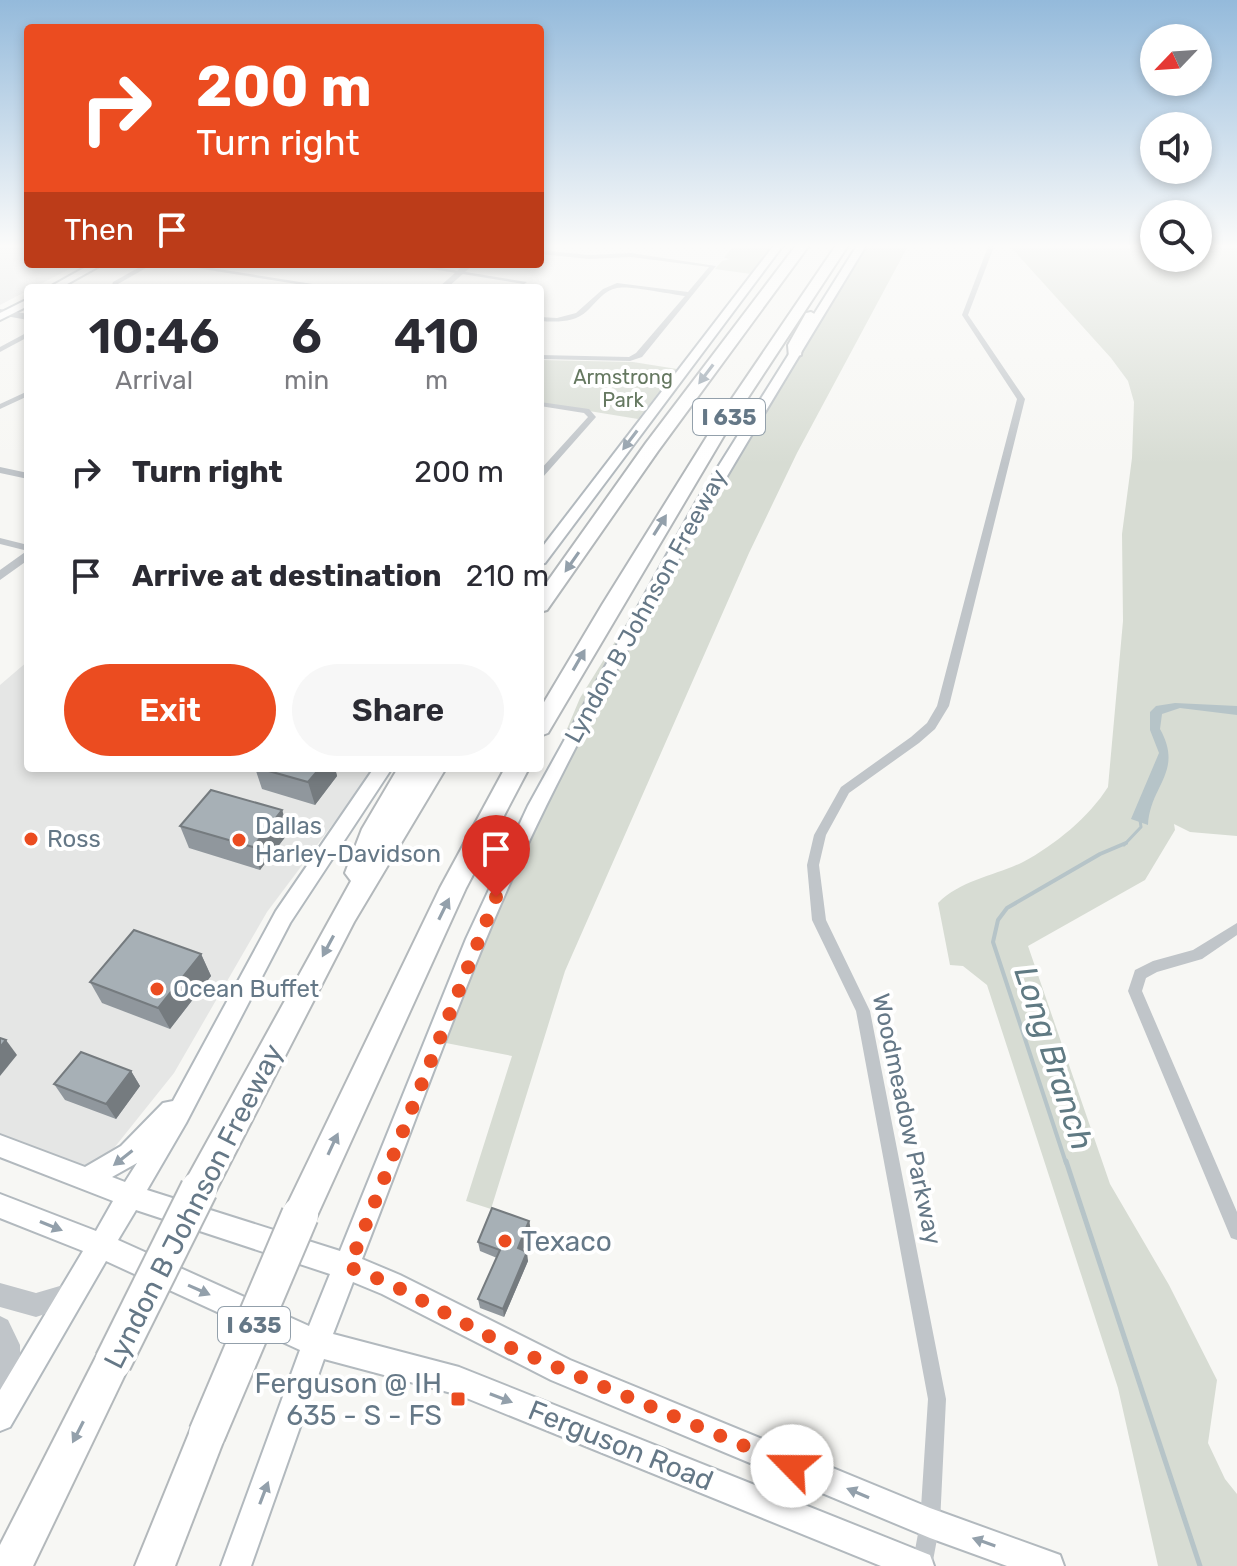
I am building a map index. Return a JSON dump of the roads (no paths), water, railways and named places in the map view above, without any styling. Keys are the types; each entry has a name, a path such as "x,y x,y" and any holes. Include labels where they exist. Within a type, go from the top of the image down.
{"highway":[{"name":"I 635","path":"544,600 749,317"},
{"name":"Lyndon B Johnson Freeway","path":"544,721 618,591 792,317"},
{"path":"794,355 795,345 810,317"},
{"path":"344,915 374,829 408,772"},
{"name":"Lyndon B Johnson Freeway","path":"11,1566 199,1189 344,915 432,772"},
{"name":"I 635","path":"155,1566 300,1215 453,888 515,772"}],"main road":[{"path":"544,555 724,317"},
{"name":"Lyndon B Johnson Freeway","path":"236,1566 316,1343 349,1267 476,939 537,806 703,502 818,317"},
{"name":"Lyndon B Johnson Freeway","path":"5,1408 102,1246 283,917 380,772"},
{"path":"87,1179 129,1154 191,1088"},
{"name":"Ferguson Road","path":"0,1146 130,1196 349,1267 391,1284 548,1364 930,1523 1049,1566"},
{"name":"Ferguson Road","path":"0,1206 102,1246 316,1343 459,1381 921,1566"}],"street":[{"path":"544,319 573,317"},
{"path":"544,357 630,359 639,355 669,317"},
{"name":"Woodmeadow Parkway","path":"921,1566 930,1523 936,1445 933,1378 863,1011 819,920 813,865 820,835 845,790 915,740 931,726 943,706 1021,399 966,317"},
{"path":"0,350 24,336"},
{"path":"0,407 24,395"},
{"path":"544,405 586,411 592,417 544,470"},
{"path":"544,457 554,459"},
{"path":"0,470 24,475"},
{"path":"0,541 24,547"},
{"path":"0,576 24,557"},
{"path":"1237,928 1197,955 1153,967 1140,974 1135,991 1237,1232"},
{"path":"0,1295 36,1305 70,1295"},
{"path":"0,1328 8,1345 5,1408"}],"waterway":[{"name":"Long Branch","path":"1126,843 1141,827 1140,820"},
{"name":"Long Branch","path":"1066,1163 993,942 998,920 1007,908 1100,854 1126,843"},
{"name":"Long Branch","path":"1066,1161 1200,1566"}],"place":[{"name":"Ross","path":"31,839"},
{"name":"Dallas Harley-Davidson","path":"239,840"},
{"name":"Ocean Buffet","path":"157,989"},
{"name":"Texaco","path":"505,1241"},
{"name":"Ferguson @ IH 635 - S - FS","path":"458,1399"}],"park label":[{"name":"Armstrong Park","path":"623,388"}]}
